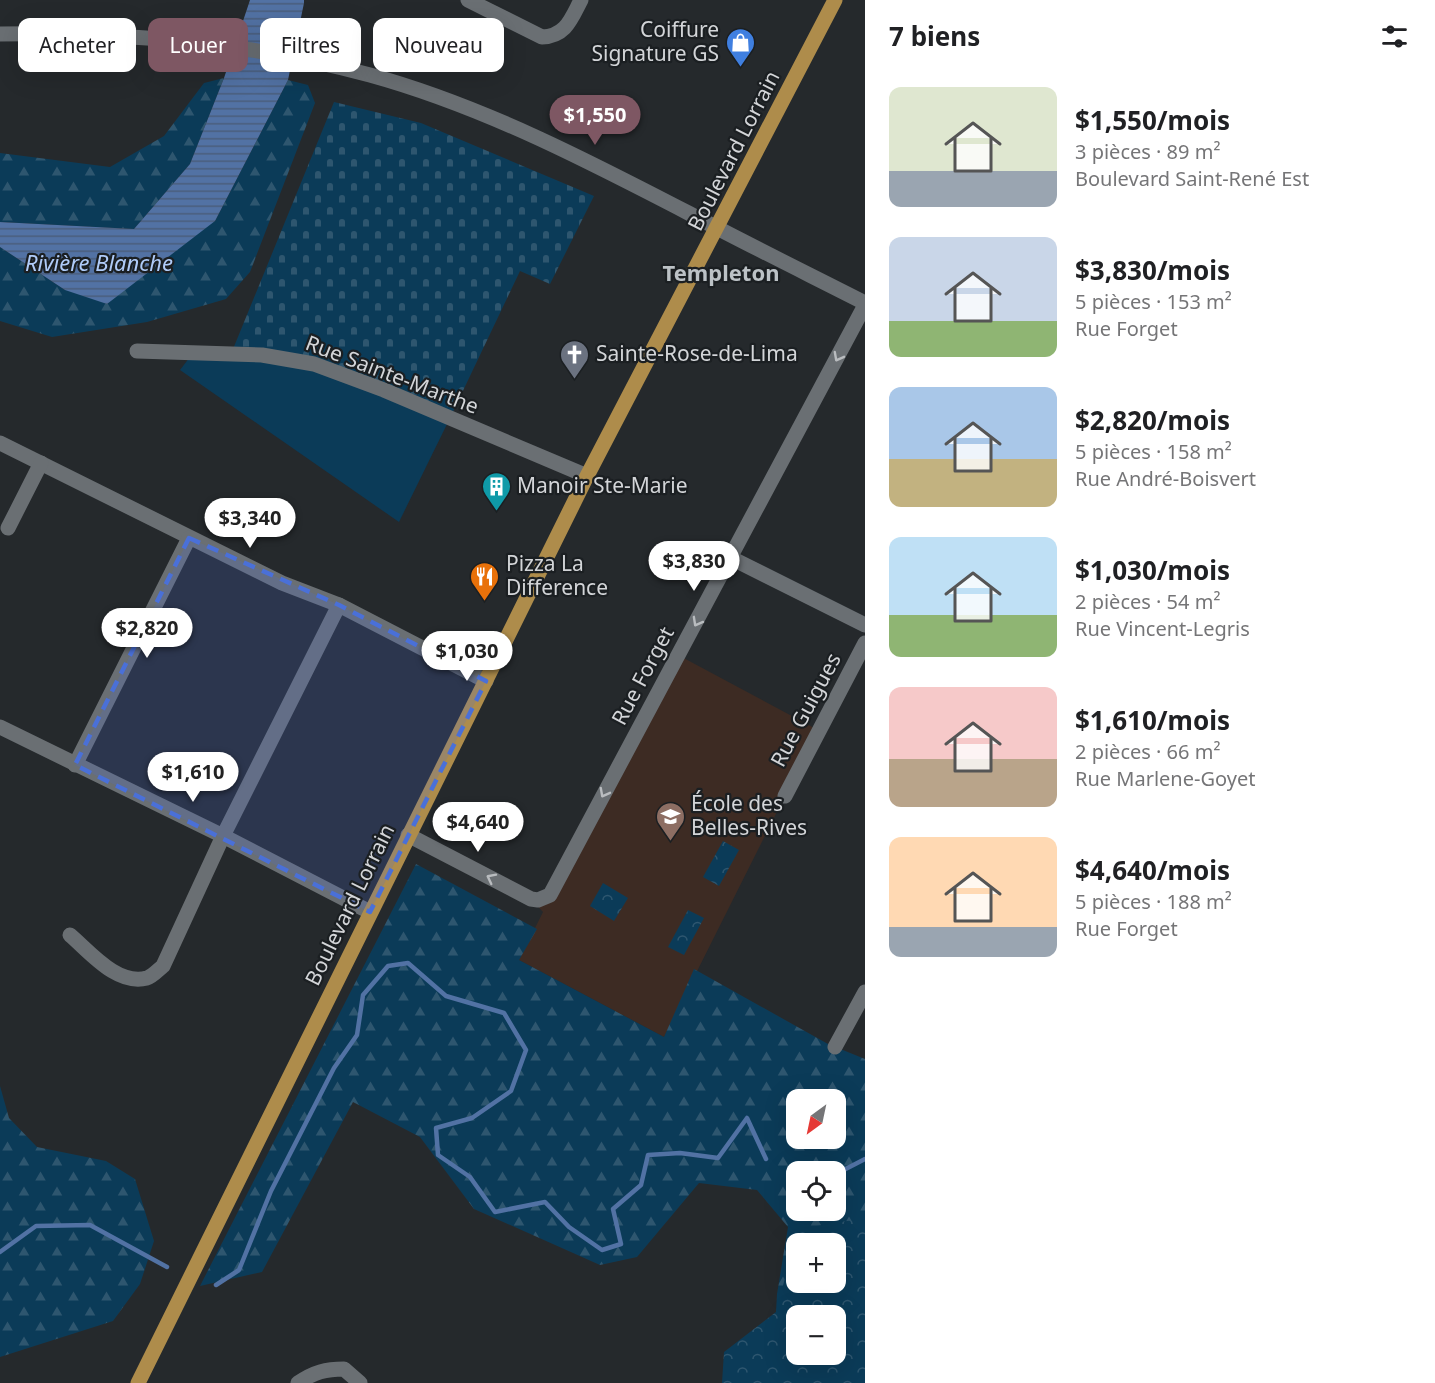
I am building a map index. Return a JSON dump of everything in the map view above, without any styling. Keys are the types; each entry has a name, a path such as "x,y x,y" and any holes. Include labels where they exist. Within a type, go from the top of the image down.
{"main road":[{"name":"Boulevard Lorrain","path":"138,1383 369,912 587,476 835,0"}],"street":[{"path":"468,0 542,37 555,37 566,29 581,0"},
{"path":"0,34 124,34 209,44 299,58 398,84 519,130 589,161 865,304"},
{"name":"Rue Forget","path":"408,835 531,899 538,900 549,895 865,304"},
{"name":"Rue Sainte-Marthe","path":"137,351 262,355 314,364 384,390 587,476"},
{"path":"0,442 189,538 290,587 339,606 486,681"},
{"path":"8,528 40,463"},
{"path":"75,765 189,538"},
{"path":"731,558 865,625"},
{"path":"70,935 108,968 129,979 149,978 163,966 171,953 223,836 339,606"},
{"name":"Rue Guigues","path":"786,796 865,643"},
{"path":"0,727 223,836 369,912"},
{"path":"835,1047 865,992"},
{"path":"298,1383 313,1373 327,1369 344,1369 360,1383"}],"highlighted area":[{"path":"189,538 339,605 486,681 370,912 75,765"}],"shaded area":[{"name":"École des Belles-Rives","path":"678,655 818,730 664,1037 519,960 543,912 531,899 545,898"}],"green space":[{"path":"224,78 190,164 134,229 0,222 0,153 110,167 164,136 204,83"},
{"path":"288,80 308,85 315,103 250,272 226,299 147,322 52,337 0,321 0,247 65,290 215,221"},
{"path":"334,102 421,123 594,196 550,284 520,271 450,418 333,370 231,354"},
{"path":"193,353 287,358 450,418 399,522 180,370"},
{"path":"723,841 739,850 719,886 703,877"},
{"path":"416,864 537,929 519,960 664,1037 694,969 828,1044 865,1059 865,1383 846,1364 846,1305 786,1305 786,1314 776,1312 786,1239 786,1293 846,1293 846,1233 787,1233 788,1227 757,1190 699,1183 637,1257 600,1265 474,1209 420,1137 353,1102 262,1272 200,1286"},
{"path":"603,883 628,898 614,921 590,906"},
{"path":"688,910 704,918 684,955 668,947"},
{"path":"0,1086 9,1118 37,1147 106,1161 135,1179 154,1241 140,1284 113,1321 0,1357"},
{"path":"865,1218 865,1383 722,1383 724,1352 776,1312 786,1274 786,1293 846,1293 846,1233 797,1233 798,1229"}],"water":[{"name":"Rivière Blanche","path":"250,0 304,0 301,18 260,18 260,72 290,72 288,80 215,221 107,304 65,290 0,247 0,222 134,229 190,164 226,72 248,72 248,18 244,18"}],"waterway":[{"path":"216,1285 239,1270 271,1191 334,1068 357,1035 363,995 388,966 408,963 446,996 504,1013 526,1050 511,1091 472,1118 436,1128 438,1155 470,1177 495,1212 545,1202 569,1227 602,1250 621,1244 613,1209 641,1185 648,1155 680,1153 718,1158 747,1118 766,1159"},
{"path":"846,1169 865,1159"},
{"path":"0,1252 36,1226 90,1225 167,1267"}],"place":[{"name":"Coiffure Signature GS","path":"740,68"},
{"name":"Sainte-Rose-de-Lima","path":"575,380"},
{"name":"Manoir Ste-Marie","path":"496,512"},
{"name":"Pizza La Difference","path":"485,602"},
{"name":"École des Belles-Rives","path":"670,842"}],"district":[{"name":"Templeton","path":"721,273"}]}
